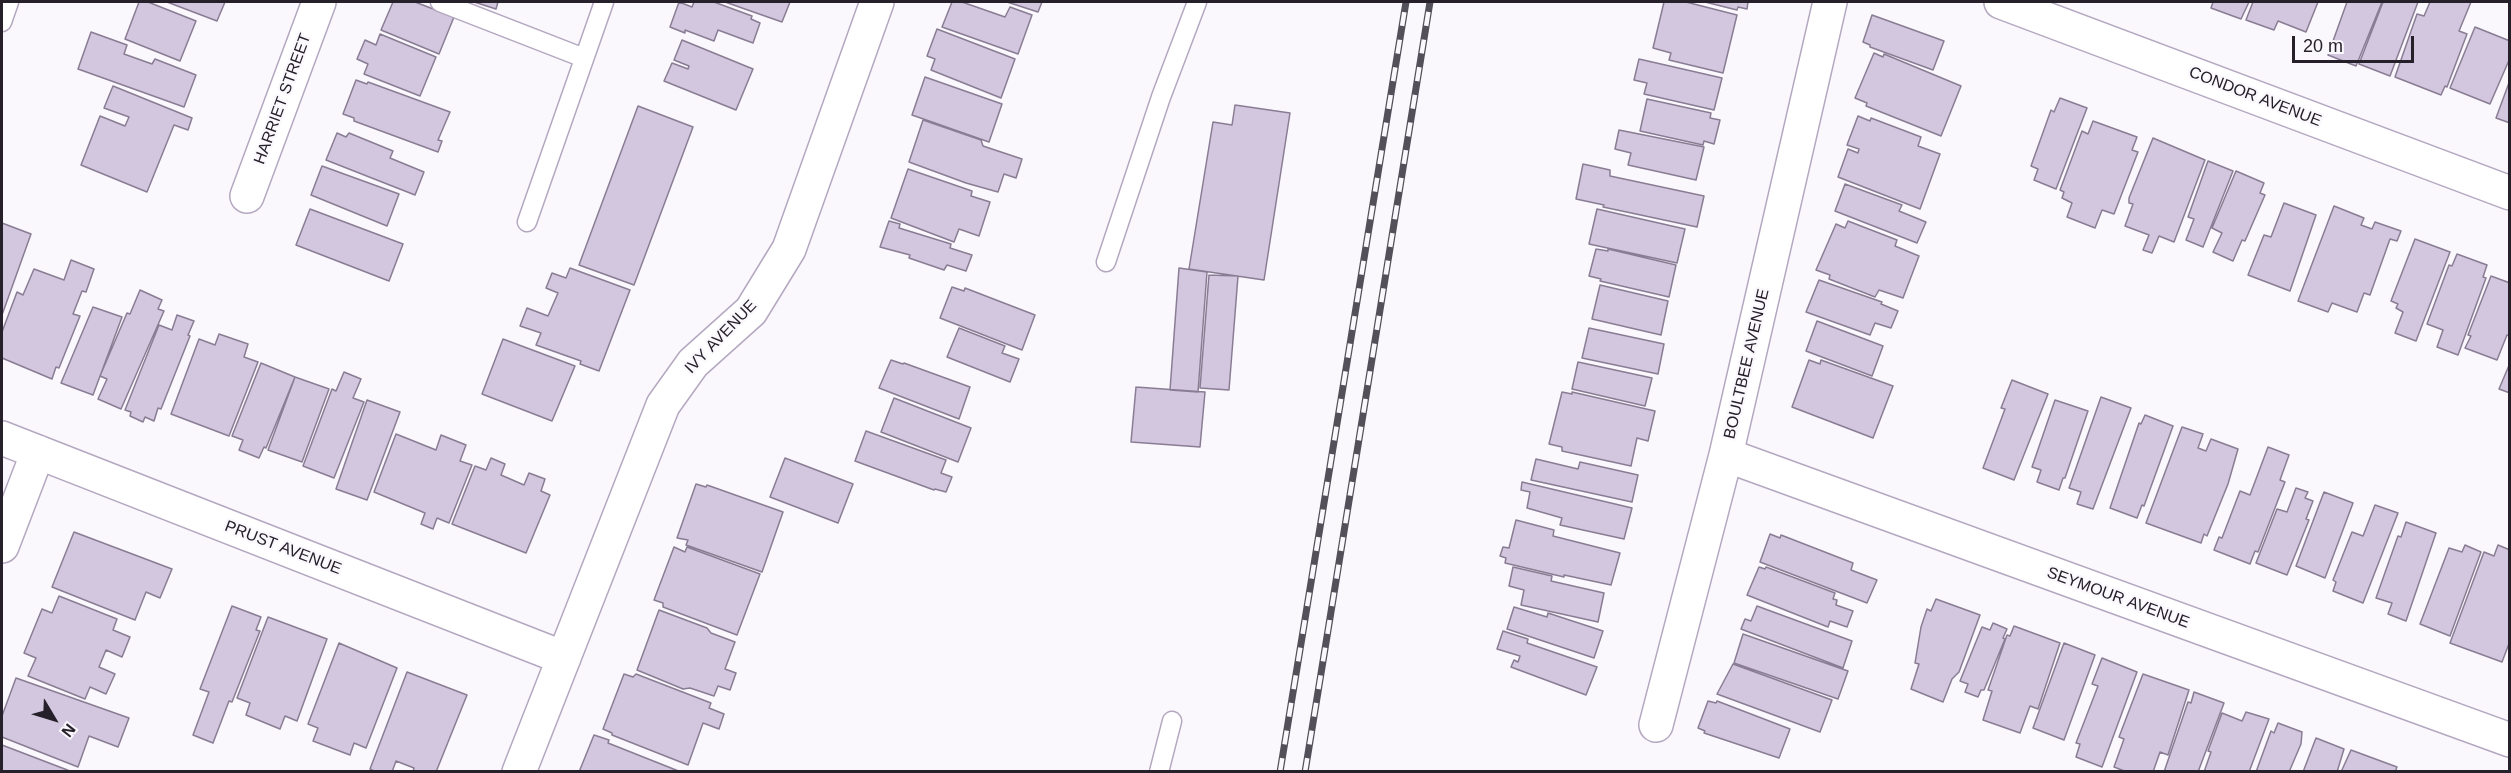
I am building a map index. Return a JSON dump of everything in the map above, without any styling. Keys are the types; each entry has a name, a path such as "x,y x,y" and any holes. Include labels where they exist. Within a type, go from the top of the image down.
{"street":[{"name":"HARRIET STREET","path":"247,196 318,2"},
{"name":"IVY AVENUE","path":"519,771 663,405 693,363 752,310 789,249 878,2"},
{"name":"BOULTBEE AVENUE","path":"1656,725 1726,455 1830,2"},
{"name":"CONDOR AVENUE","path":"2001,2 2510,193"},
{"name":"PRUST AVENUE","path":"2,438 564,658"},
{"path":"2,546 38,452"},
{"name":"SEYMOUR AVENUE","path":"1726,455 2510,740"}],"lane":[{"path":"2,22 9,2"},
{"path":"440,2 584,58"},
{"path":"527,222 604,2"},
{"path":"1106,262 1161,97 1197,2"},
{"path":"1159,771 1172,721"}],"building":[{"path":"139,2 148,2 196,21 180,61 125,39"},
{"path":"167,2 225,2 217,21"},
{"path":"393,2 415,2 454,17 439,54 381,30"},
{"path":"474,2 498,2 496,9"},
{"path":"679,2 692,7 694,2 714,2 752,16 751,19 760,23 753,43 718,30 714,41 670,27"},
{"path":"725,2 790,2 782,22"},
{"path":"952,2 962,2 1005,17 1010,7 1032,15 1018,54 942,27"},
{"path":"1007,2 1042,2 1038,12"},
{"path":"1664,2 1686,2 1737,15 1723,73 1669,60 1671,53 1653,48"},
{"path":"1705,2 1748,2 1747,9 1738,7 1737,10"},
{"path":"2213,2 2249,2 2241,19 2211,8"},
{"path":"2253,2 2318,2 2306,32 2278,21 2274,30 2246,20"},
{"path":"2347,2 2382,2 2356,66 2328,55"},
{"path":"2383,2 2418,2 2390,76 2359,64"},
{"path":"2430,2 2471,2 2459,31 2467,34 2447,87 2445,86 2441,95 2395,77 2417,14 2424,16"},
{"path":"1872,15 1944,41 1933,70 1870,47 1863,42"},
{"path":"2475,27 2510,41 2510,58 2490,104 2450,88"},
{"path":"937,29 1015,59 1001,98 931,70 935,59 927,56"},
{"path":"91,32 127,45 124,54 152,64 155,59 196,75 184,107 78,69"},
{"path":"380,34 436,57 420,96 364,74 368,64 357,59 365,40 376,45"},
{"path":"682,40 753,69 736,110 664,81 672,63 688,69 689,66 674,60"},
{"path":"1874,53 1883,57 1884,54 1961,86 1941,136 1866,106 1867,103 1855,98"},
{"path":"1639,59 1722,78 1714,110 1644,94 1647,83 1634,80"},
{"path":"925,77 1002,104 989,142 912,115"},
{"path":"356,80 367,84 368,82 450,112 438,140 442,141 438,152 354,121 354,118 343,114"},
{"path":"2510,80 2510,123 2496,118"},
{"path":"113,86 192,118 188,130 174,125 147,192 81,165 100,116 125,126 129,117 104,108"},
{"path":"2060,98 2087,108 2056,189 2034,180 2038,169 2031,166 2051,110 2054,112"},
{"path":"1647,99 1711,113 1710,118 1720,120 1714,144 1704,141 1703,145 1640,131"},
{"path":"1235,105 1290,113 1264,280 1189,269 1213,122 1232,125"},
{"path":"638,106 693,127 634,285 579,265"},
{"path":"1858,116 1870,121 1871,118 1921,137 1918,146 1940,154 1920,209 1838,177 1848,149 1858,153 1859,149 1847,145"},
{"path":"923,120 981,140 983,146 1022,159 1016,178 1004,174 998,192 909,162"},
{"path":"2093,121 2137,137 2132,150 2138,152 2114,214 2102,210 2095,228 2067,217 2072,203 2062,198 2064,192 2060,190 2082,131 2088,134"},
{"path":"1619,130 1704,147 1696,180 1628,165 1631,153 1615,149"},
{"path":"337,133 346,137 349,133 393,151 390,158 424,172 415,195 326,160"},
{"path":"2153,138 2205,160 2174,242 2159,236 2152,253 2143,250 2149,235 2125,226 2133,204 2129,203 2129,198"},
{"path":"2208,161 2233,171 2203,247 2186,240 2194,219 2188,217"},
{"path":"1583,164 1610,170 1610,176 1704,196 1697,227 1576,199"},
{"path":"322,166 399,194 387,226 311,195"},
{"path":"908,169 972,191 971,196 990,202 979,236 959,229 954,242 891,218"},
{"path":"2236,171 2264,183 2260,193 2265,195 2245,241 2242,240 2233,261 2213,252 2222,233 2212,228"},
{"path":"1845,184 1902,205 1899,211 1926,222 1917,243 1835,211"},
{"path":"2284,203 2316,215 2290,291 2248,275 2264,235 2271,237"},
{"path":"2334,206 2364,218 2361,225 2372,229 2375,222 2401,231 2397,241 2390,239 2370,295 2364,293 2357,312 2332,303 2328,312 2298,301"},
{"path":"310,209 403,244 389,281 296,245"},
{"path":"1597,209 1685,229 1677,263 1589,244"},
{"path":"889,221 900,224 899,228 951,244 950,248 972,255 966,271 947,265 944,270 909,258 910,255 880,247"},
{"path":"1848,221 1897,240 1895,246 1919,256 1903,298 1879,290 1875,297 1829,279 1830,275 1816,270 1836,224 1845,228"},
{"path":"2,223 31,234 2,315"},
{"path":"2415,239 2450,252 2416,341 2395,333 2403,312 2396,308 2398,304 2391,301"},
{"path":"1596,249 1608,251 1608,249 1676,265 1669,297 1600,281 1601,279 1589,276"},
{"path":"2457,254 2487,265 2483,277 2486,278 2458,355 2437,347 2443,330 2427,324 2449,265 2452,266"},
{"path":"71,260 94,269 86,292 82,291 73,314 80,316 59,368 56,367 52,379 2,358 2,332 17,292 23,295 34,269 64,280"},
{"path":"570,268 630,290 599,371 580,364 581,361 536,345 541,333 520,326 527,308 548,316 558,293 546,288 552,273 566,278"},
{"path":"1179,268 1207,272 1198,392 1170,390"},
{"path":"1209,275 1238,276 1229,390 1200,388"},
{"path":"2491,276 2510,283 2510,336 2507,335 2497,360 2465,348"},
{"path":"1819,280 1882,302 1881,304 1898,311 1891,328 1875,323 1870,335 1806,312"},
{"path":"1600,285 1668,301 1661,335 1592,319"},
{"path":"952,287 964,291 965,288 1035,315 1022,350 940,318"},
{"path":"140,290 162,300 158,309 164,311 121,409 98,399 107,379 100,376 127,313 130,314"},
{"path":"93,307 122,317 93,395 61,383"},
{"path":"177,315 194,321 188,335 190,336 161,409 158,408 154,421 145,417 143,422 130,416 131,412 125,410 159,325 172,330"},
{"path":"1817,321 1883,346 1872,376 1806,351"},
{"path":"959,328 1005,346 1002,353 1019,359 1010,382 947,357"},
{"path":"1589,328 1664,344 1658,374 1582,358"},
{"path":"219,334 248,344 244,357 258,362 229,436 171,414 199,339 215,345"},
{"path":"503,339 575,366 552,421 482,394"},
{"path":"891,360 970,387 959,419 879,388"},
{"path":"1809,360 1820,364 1821,360 1893,386 1873,438 1792,407"},
{"path":"1578,362 1652,378 1645,406 1572,389"},
{"path":"261,363 295,377 266,448 264,447 259,458 239,450 243,440 232,436"},
{"path":"2510,363 2510,393 2499,389"},
{"path":"344,372 361,379 353,398 364,402 334,478 303,466 332,389 336,391"},
{"path":"295,377 329,389 302,462 268,450"},
{"path":"2012,380 2048,394 2014,480 1983,468 2005,409 2001,408"},
{"path":"1136,387 1205,392 1200,447 1131,442"},
{"path":"1562,392 1572,394 1572,392 1655,411 1648,441 1637,438 1631,466 1562,451 1562,447 1549,444"},
{"path":"2101,397 2131,408 2093,509 2077,504 2081,492 2069,488"},
{"path":"894,398 971,428 958,462 881,432"},
{"path":"367,400 400,412 367,500 336,489"},
{"path":"2055,400 2088,411 2059,490 2037,482 2041,470 2032,467"},
{"path":"2145,415 2173,426 2144,506 2142,505 2137,518 2110,508 2139,423 2141,424"},
{"path":"2182,427 2203,434 2198,448 2206,451 2211,439 2238,449 2228,484 2207,536 2204,534 2201,543 2146,523"},
{"path":"866,431 946,460 941,473 952,477 946,492 934,490 855,461"},
{"path":"396,434 436,450 441,435 466,445 460,461 472,465 449,523 437,518 433,529 421,524 425,513 374,492"},
{"path":"2268,447 2289,455 2280,480 2285,482 2258,552 2255,551 2250,564 2214,550 2219,537 2222,538 2240,491 2250,495"},
{"path":"491,458 505,464 501,475 524,485 529,473 545,479 541,491 550,495 526,553 452,524 475,466 486,470"},
{"path":"785,458 853,484 838,523 770,497"},
{"path":"1536,459 1578,469 1580,462 1638,475 1632,502 1531,480"},
{"path":"1522,482 1632,508 1624,539 1560,525 1562,518 1527,508 1530,492 1521,490"},
{"path":"696,484 706,487 707,485 783,512 762,572 686,545 688,540 677,538"},
{"path":"2296,488 2308,492 2305,498 2313,501 2306,519 2309,520 2287,575 2256,563 2277,509 2287,512"},
{"path":"2324,492 2353,503 2325,578 2296,566"},
{"path":"2375,505 2398,513 2363,603 2333,591 2336,582 2333,580 2352,532 2363,536"},
{"path":"1516,520 1554,530 1553,536 1620,553 1611,585 1505,563 1506,558 1500,556 1503,547 1509,548"},
{"path":"2406,522 2436,533 2406,621 2388,614 2392,603 2376,598 2398,536 2401,537"},
{"path":"74,532 172,569 160,598 146,592 135,620 52,587"},
{"path":"1770,534 1780,538 1781,535 1853,563 1851,570 1877,580 1867,603 1760,562"},
{"path":"2465,545 2481,552 2450,636 2420,624 2449,548 2462,552"},
{"path":"2498,545 2510,550 2510,641 2502,662 2450,643 2484,552 2494,556"},
{"path":"674,547 685,552 687,547 760,574 737,635 663,607 663,603 654,600"},
{"path":"1513,567 1552,576 1551,581 1604,593 1598,622 1521,605 1524,590 1509,586"},
{"path":"1759,567 1765,569 1766,567 1835,593 1833,599 1837,600 1836,605 1853,611 1847,627 1830,621 1828,627 1747,595"},
{"path":"59,596 117,619 113,630 130,637 122,657 106,650 99,667 115,674 106,694 90,687 85,699 28,676 36,658 24,653 42,609 52,613"},
{"path":"1936,599 1980,615 1959,672 1952,679 1943,702 1911,689 1919,664 1915,663 1921,627 1927,609 1931,611"},
{"path":"232,606 261,617 256,630 260,631 213,743 193,735 209,692 200,689"},
{"path":"1757,606 1852,641 1843,668 1741,629 1745,619 1751,621"},
{"path":"1514,607 1547,617 1548,613 1603,631 1594,658 1507,629"},
{"path":"659,610 707,628 711,633 735,642 725,669 736,673 730,690 718,686 714,696 690,688 683,689 637,670"},
{"path":"268,617 327,639 297,721 285,716 280,729 246,715 250,703 237,698"},
{"path":"1993,623 2007,629 2003,638 2005,639 1984,690 1981,690 1978,697 1965,692 1968,684 1960,681 1982,627 1990,630"},
{"path":"2014,626 2060,643 2038,709 2030,706 2020,733 1983,720 1992,691 1988,690 2007,635 2010,636"},
{"path":"1503,631 1528,639 1527,643 1597,667 1586,695 1511,667 1514,660 1518,662 1520,656 1497,649"},
{"path":"1743,634 1848,671 1838,699 1734,663"},
{"path":"339,643 397,668 366,748 354,743 350,755 313,741 318,728 308,724"},
{"path":"2064,643 2095,655 2064,740 2033,728"},
{"path":"2102,658 2137,672 2102,767 2076,757 2080,744 2076,743 2098,686 2092,684"},
{"path":"1733,664 1832,700 1820,732 1717,694"},
{"path":"407,672 467,695 436,772 413,772 414,768 396,761 392,772 376,772 370,769"},
{"path":"624,674 633,677 636,674 711,703 709,708 724,714 719,729 703,723 688,765 612,735 603,729"},
{"path":"2143,674 2189,690 2168,755 2160,752 2153,772 2127,772 2114,767 2124,739 2119,737"},
{"path":"16,678 129,718 118,747 89,736 78,767 2,737 2,716"},
{"path":"2194,692 2224,703 2198,772 2164,772 2188,702 2191,703"},
{"path":"1708,701 1716,703 1717,701 1790,729 1779,758 1704,733 1705,731 1698,728"},
{"path":"2246,712 2269,719 2249,772 2204,772 2211,752 2208,751 2222,713 2242,721"},
{"path":"2278,723 2302,732 2301,744 2289,772 2256,772 2271,731 2274,733"},
{"path":"594,735 609,740 608,743 681,772 579,772"},
{"path":"2316,738 2344,749 2337,772 2303,772"},
{"path":"2,745 70,771 70,772 2,772"},
{"path":"2351,750 2397,767 2395,772 2341,772"}],"railway":[{"path":"1280,772 1406,2"},
{"path":"1305,772 1430,2"}]}
